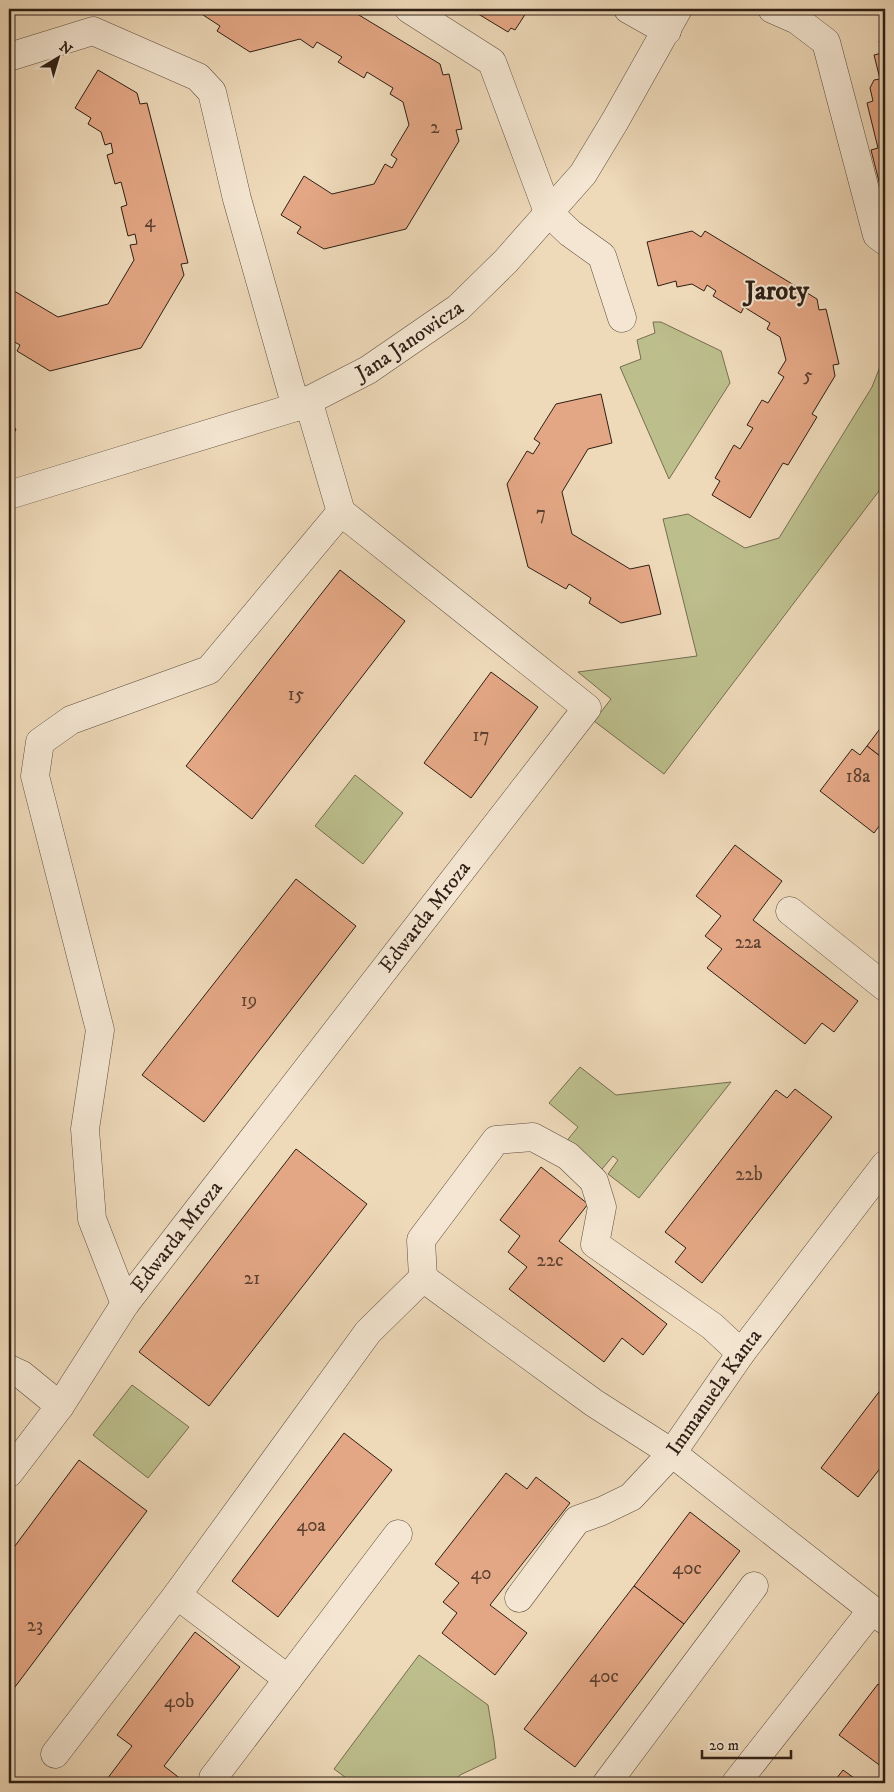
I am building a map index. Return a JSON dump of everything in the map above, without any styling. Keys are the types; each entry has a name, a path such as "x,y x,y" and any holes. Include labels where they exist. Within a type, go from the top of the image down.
{"street":[{"path":"409,9 492,62 548,212 570,233 602,256 622,318"},
{"path":"628,9 672,20"},
{"path":"772,9 796,20 826,42 877,235 885,241"},
{"name":"Jana Janowicza","path":"9,495 302,404 368,370 458,308 506,261 582,174 615,122 672,20"},
{"path":"9,57 93,31 198,77 212,92 237,199 302,404 342,512 209,670 71,720 40,742 35,776 100,1030 85,1129 92,1219 125,1304"},
{"name":"Edwarda Mroza","path":"9,1473 60,1406 125,1304 587,708 342,512"},
{"path":"790,910 885,986"},
{"path":"55,1754 177,1595 368,1332 423,1278 421,1240 496,1140 533,1137 568,1156 594,1181 602,1207 596,1244 712,1326 741,1353"},
{"name":"Immanuela Kanta","path":"879,1615 672,1453 741,1353 885,1165"},
{"path":"423,1278 594,1403 672,1453 630,1497 602,1511 576,1520 519,1598"},
{"path":"9,1369 22,1375 60,1406"},
{"path":"213,1778 398,1534"},
{"path":"607,1783 754,1586"},
{"path":"177,1595 288,1679"},
{"path":"736,1783 879,1615"}],"green space":[{"path":"653,322 661,322 721,351 730,383 669,479 620,367 641,359 637,340 655,333"},
{"path":"885,354 885,483 664,774 594,721 611,699 578,672 697,656 663,519 688,514 745,548 779,538 872,387"},
{"path":"355,775 403,813 363,864 315,826"},
{"path":"580,1067 616,1095 731,1082 639,1198 608,1174 618,1160 613,1156 602,1169 565,1143 578,1127 549,1103"},
{"path":"132,1385 189,1427 148,1478 93,1435"},
{"path":"419,1655 488,1705 496,1758 460,1775 453,1783 353,1783 334,1769"}],"building":[{"path":"203,9 349,9 440,64 443,75 449,74 462,129 456,130 459,141 406,229 324,249 297,233 301,227 281,215 304,176 332,194 374,184 385,164 392,168 397,159 391,155 409,125 403,102 390,94 393,88 367,72 364,78 338,62 342,57 317,42 313,48 300,39 250,52 217,31 220,26 200,13"},
{"path":"470,9 522,9 526,13 515,30 511,28 508,32"},
{"path":"880,9 885,9 885,39 879,11"},
{"path":"885,39 885,205 871,150 878,148 867,103 873,101 870,88 874,80 880,79 874,55 882,53 879,41"},
{"path":"98,70 137,93 140,104 147,103 188,263 181,264 184,275 141,348 50,371 17,351 20,345 9,339 9,288 58,317 108,304 134,260 130,245 137,244 135,234 128,236 121,207 127,205 121,182 115,184 107,155 113,153 111,143 105,145 101,132 88,124 91,118 75,108"},
{"path":"692,231 701,237 705,231 817,299 819,310 826,309 839,364 833,365 835,376 812,414 817,417 788,465 783,463 750,518 712,495 720,481 715,478 734,445 740,449 753,428 747,425 762,400 768,403 784,377 778,373 786,360 780,337 767,329 770,323 744,307 741,313 713,296 716,291 707,285 704,291 692,284 677,287 676,281 658,286 647,242"},
{"path":"601,394 612,443 588,449 562,492 572,534 630,569 649,565 661,614 621,623 589,603 591,598 569,584 566,589 528,567 507,484 527,451 533,454 540,443 534,439 556,404"},
{"path":"9,425 16,429 11,439 9,439"},
{"path":"340,570 405,621 252,819 186,766"},
{"path":"491,672 538,707 471,798 424,763"},
{"path":"885,722 885,760 867,746"},
{"path":"867,746 885,760 885,818 874,833 820,791 852,749 860,755"},
{"path":"735,845 782,881 753,920 858,1001 834,1032 822,1023 805,1044 707,968 722,949 705,936 721,916 696,896"},
{"path":"296,879 356,926 204,1122 142,1075"},
{"path":"795,1089 832,1117 702,1283 675,1262 686,1248 665,1232 776,1090 787,1098"},
{"path":"296,1149 367,1204 209,1406 139,1352"},
{"path":"541,1167 588,1204 559,1241 667,1324 643,1355 622,1338 604,1362 509,1289 527,1267 508,1252 520,1236 500,1220"},
{"path":"885,1384 885,1462 858,1497 821,1468"},
{"path":"344,1433 392,1470 278,1617 232,1581"},
{"path":"79,1460 147,1511 9,1695 9,1554"},
{"path":"506,1473 527,1489 536,1477 570,1503 490,1605 527,1633 495,1675 442,1633 457,1613 443,1602 459,1583 435,1564"},
{"path":"690,1512 740,1551 684,1624 634,1586"},
{"path":"634,1586 684,1624 575,1767 524,1729"},
{"path":"195,1632 240,1667 164,1766 186,1783 104,1783 132,1746 117,1735"},
{"path":"878,1684 885,1690 885,1763 882,1767 839,1735"},
{"path":"843,1770 861,1783 833,1783"}],"district":[{"name":"Jaroty","path":"777,291"}]}
